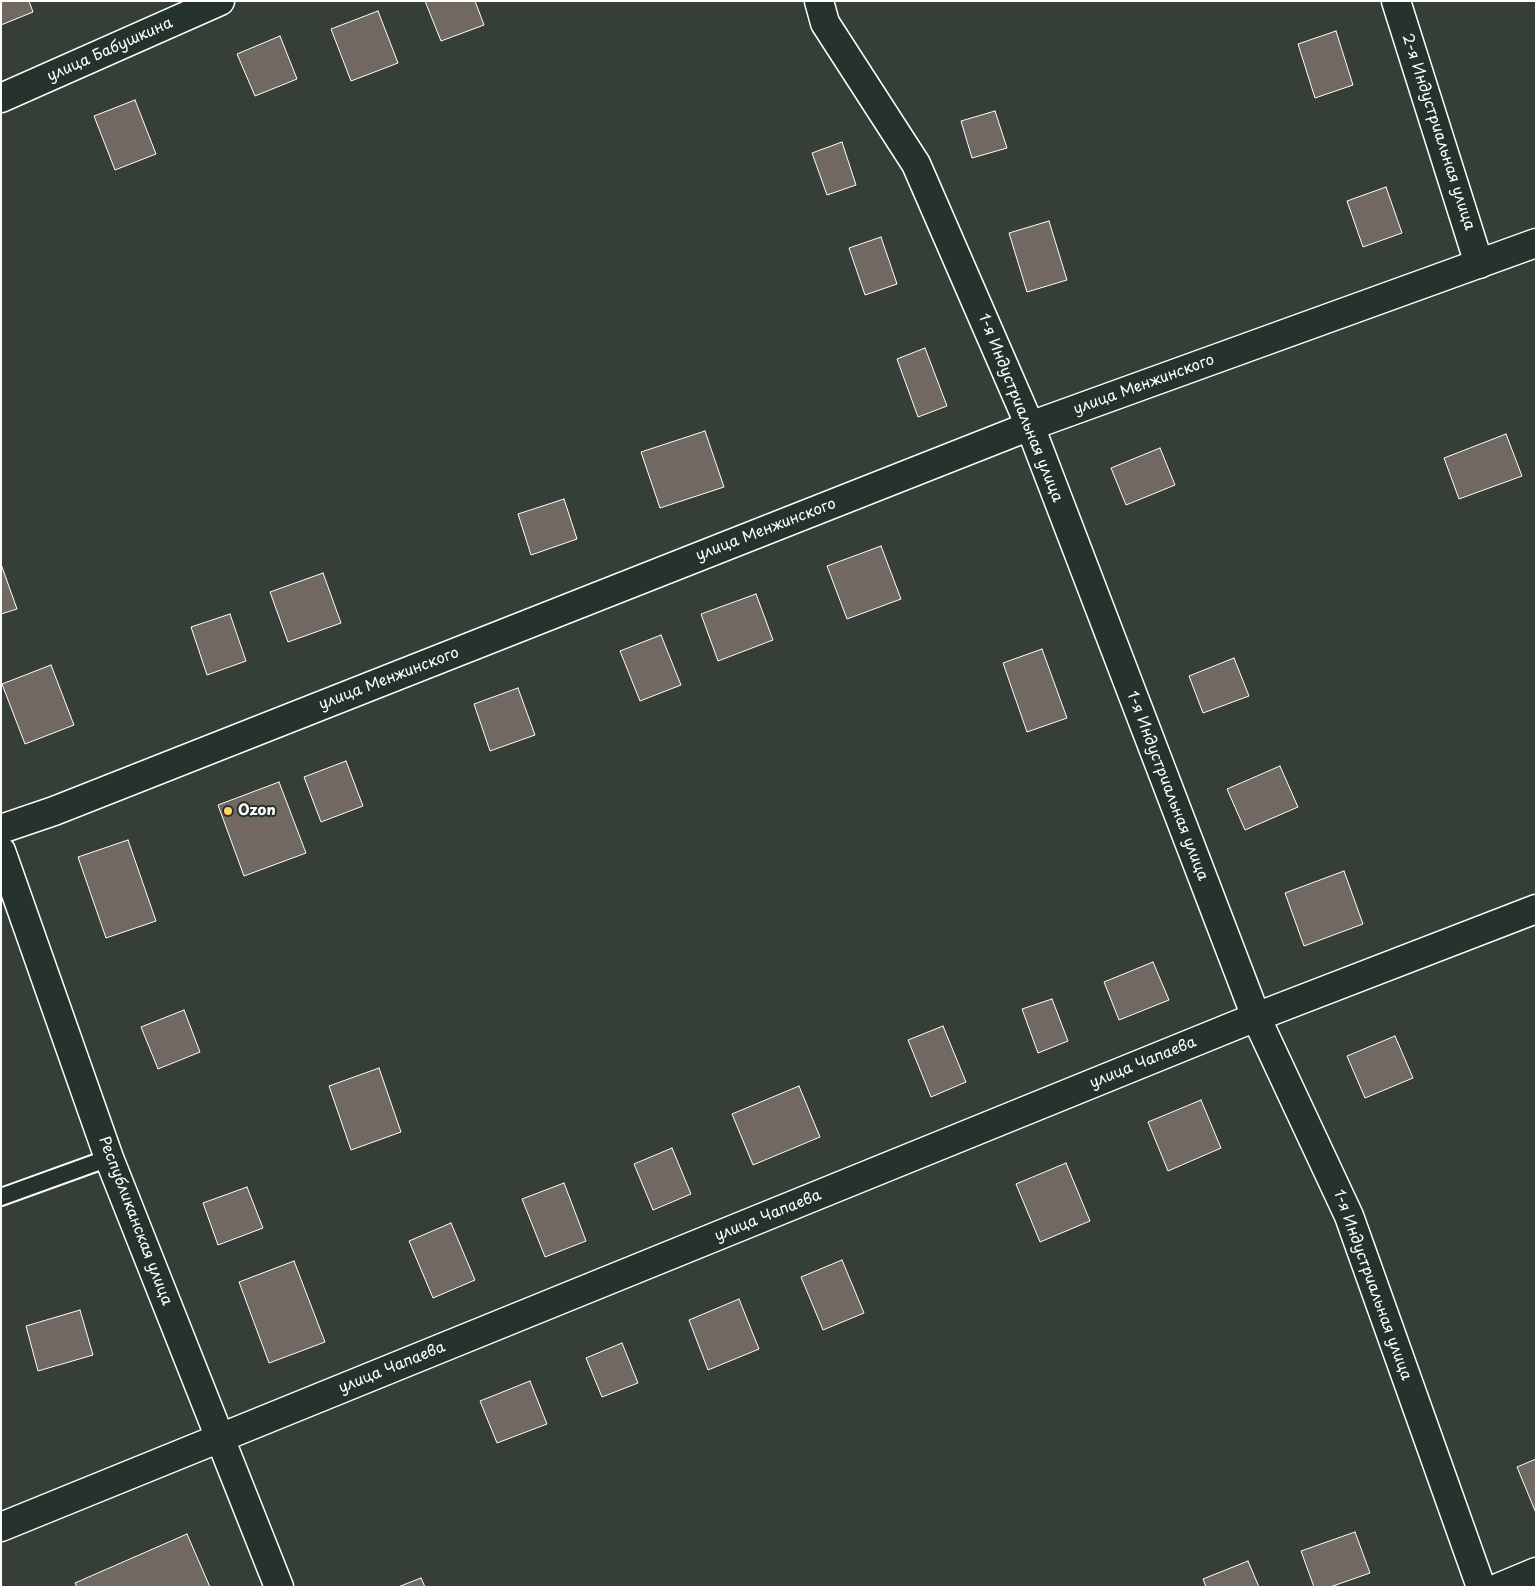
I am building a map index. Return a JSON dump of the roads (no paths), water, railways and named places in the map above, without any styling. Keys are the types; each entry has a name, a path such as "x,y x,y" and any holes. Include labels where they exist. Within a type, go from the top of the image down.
{"street":[{"name":"улица Бабушкина","path":"1,98 220,1"},
{"name":"1-я Индустриальная улица","path":"819,1 825,23 916,164 1030,426 1256,1018 1349,1216 1481,1587"},
{"name":"2-я Индустриальная улица","path":"1396,1 1479,264"},
{"name":"улица Менжинского","path":"1,829 54,810 1030,426 1536,243"},
{"name":"Республиканская улица","path":"1,851 109,1158 279,1587"},
{"name":"улица Чапаева","path":"1,1527 1256,1018 1536,909"},
{"path":"1500,1587 1536,1572"}],"lane":[{"path":"1,1197 109,1158"}],"place":[{"name":"Ozon","path":"228,811"}]}
